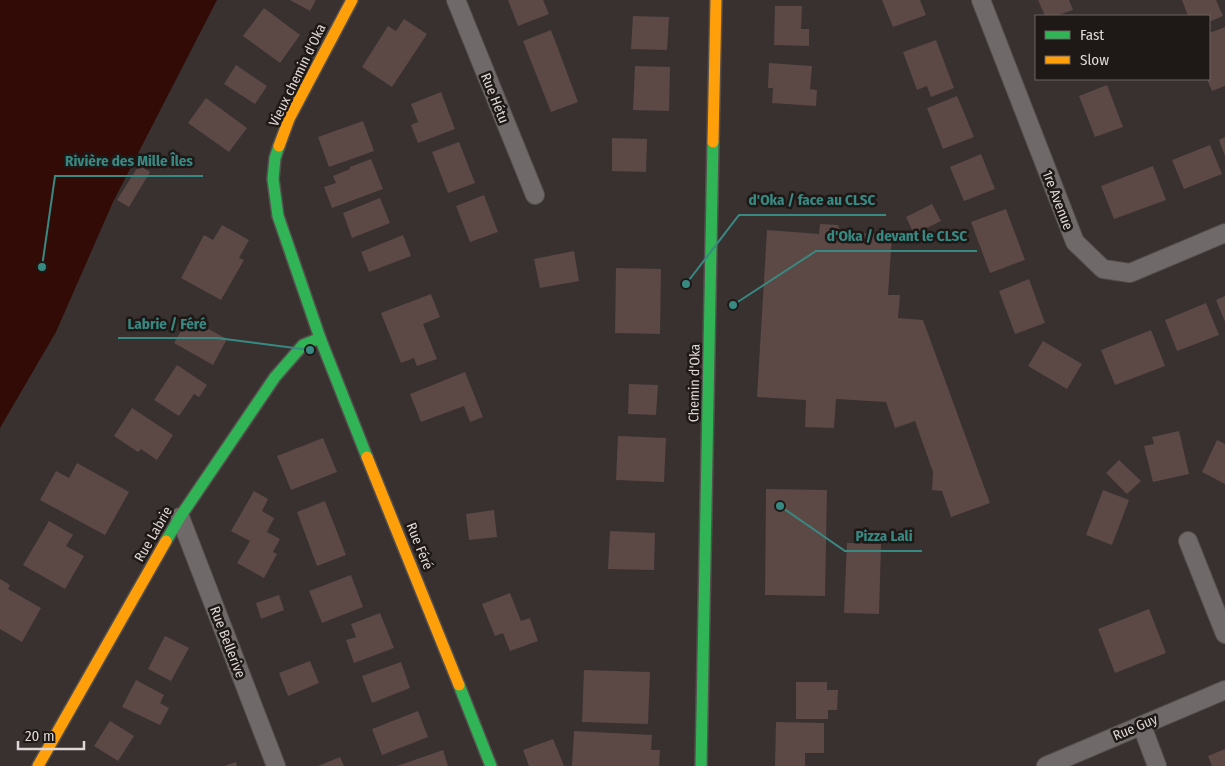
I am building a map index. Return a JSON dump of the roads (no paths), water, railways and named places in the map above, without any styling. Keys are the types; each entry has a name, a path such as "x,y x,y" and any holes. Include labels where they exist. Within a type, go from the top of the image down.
{"street":[{"name":"Vieux chemin d'Oka","path":"320,338 278,216 274,179 275,158 289,119 352,0"},
{"name":"Rue Hétu","path":"456,0 535,195"},
{"name":"Chemin d'Oka","path":"701,766 716,0"},
{"name":"1re Avenue","path":"981,0 1074,242 1103,269 1130,273 1225,233"},
{"name":"Rue Labrie","path":"38,766 180,517 275,377 303,345 320,338"},
{"name":"Rue Féré","path":"320,338 491,766"},
{"name":"Rue Bellerive","path":"180,517 276,766"},
{"path":"1188,541 1225,634"},
{"name":"Rue Guy","path":"1046,766 1225,690"},
{"path":"1142,726 1157,766"}],"place":[{"name":"Rivière des Mille Îles","path":"42,267"},
{"name":"d'Oka / face au CLSC","path":"686,284"},
{"name":"d'Oka / devant le CLSC","path":"733,305"},
{"name":"Labrie / Féré","path":"310,350"},
{"name":"Pizza Lali","path":"780,506"}]}
